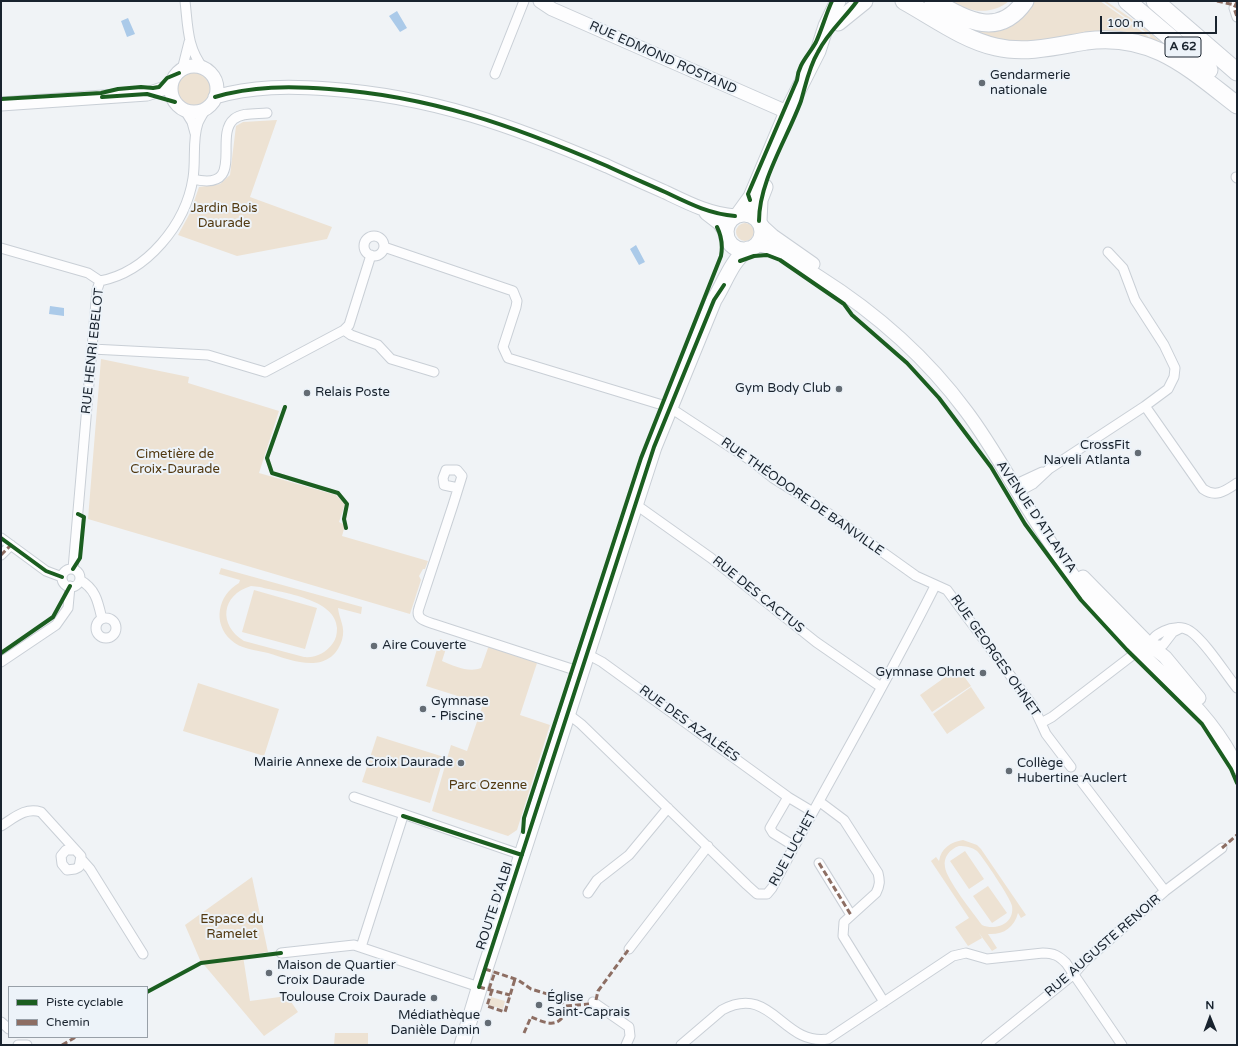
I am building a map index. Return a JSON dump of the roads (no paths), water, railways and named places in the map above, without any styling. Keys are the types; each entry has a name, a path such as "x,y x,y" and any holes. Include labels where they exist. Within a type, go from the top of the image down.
{"highway":[{"path":"838,22 864,1"},
{"path":"904,1 982,43 996,47 1028,50 1107,39 1123,40 1151,47 1177,59 1196,72 1237,105"},
{"path":"933,1 975,22 988,24 1000,22 1010,16 1019,9 1025,1"},
{"name":"A 62","path":"1127,1 1191,54 1237,96"},
{"name":"A 62","path":"1154,1 1237,72"},
{"path":"1172,1 1203,31 1220,56"}],"main road":[{"name":"RUE EDMOND ROSTAND","path":"540,1 552,9 787,112"},
{"path":"727,236 728,224 737,216 751,197 787,112 807,76 818,51 826,26 838,1"},
{"path":"818,51 851,1"},
{"path":"179,105 172,96 174,79 182,70 193,66 204,69 211,74 216,83 211,102"},
{"path":"703,210 719,223 733,246 752,247 762,234 760,223 760,200 801,100 807,76"},
{"path":"216,83 246,90"},
{"path":"1,104 147,94 172,86"},
{"path":"147,94 195,112 211,102 246,90 282,87 342,90 396,97 458,111 541,138 703,210 722,215 737,216 748,214 760,223"},
{"name":"AVENUE D'ATLANTA","path":"760,223 773,236 815,265 835,287"},
{"name":"ROUTE D'ALBI","path":"462,1045 479,987 568,714 634,504 669,407 714,300 726,254 727,236"},
{"name":"AVENUE D'ATLANTA","path":"752,247 775,248 835,287 870,312 925,362 965,410 1062,558 1101,612 1138,651 1171,681 1214,728 1237,767"},
{"name":"ROUTE D'ALBI","path":"714,300 724,285 736,259 752,247"},
{"name":"AVENUE D'ATLANTA","path":"1062,558 1073,567 1150,645 1165,657 1217,720 1237,752"},
{"path":"1171,681 1189,686"}],"street":[{"path":"185,1 189,41 194,55 204,69"},
{"path":"495,74 524,1"},
{"path":"1237,2 1234,8 1237,17"},
{"path":"182,70 189,41"},
{"name":"RUE HENRI EBELOT","path":"73,569 96,296 100,281 114,278 134,268 155,251 174,224 185,204 193,179 198,123 211,102"},
{"name":"RUE HENRI EBELOT","path":"179,105 192,122 196,134"},
{"path":"193,179 214,179 221,176 226,168 228,129 235,118 242,115 267,113"},
{"path":"371,236 377,236 382,239 384,247 379,254 371,255 365,246 366,240 371,236"},
{"name":"RUE THÉODORE DE BANVILLE","path":"384,247 513,291 517,301 516,307 503,347 508,358 669,407 753,462 779,482 836,518 910,572 935,586"},
{"path":"1,248 88,273 100,281"},
{"path":"1016,489 1033,484 1049,469 1146,406 1168,389 1174,377 1175,368 1164,344 1135,300 1123,268 1108,252"},
{"path":"92,349 208,355 265,372 344,330 349,325 371,255"},
{"path":"344,330 351,335 378,345 391,359 434,372"},
{"path":"1146,406 1203,489 1210,494 1219,494 1237,483"},
{"path":"458,488 444,485 443,478 446,470 457,470 462,476 458,488 418,608 418,616 420,619 581,672"},
{"name":"RUE DES CACTUS","path":"634,504 711,558 816,642 881,687"},
{"path":"1,538 46,571 62,577"},
{"path":"1,555 11,546"},
{"path":"62,577 67,570 73,569 79,574 80,580 92,589 96,595 102,620"},
{"path":"62,577 64,583 70,586 76,585 80,580"},
{"path":"1,662 56,625 68,608 70,586"},
{"name":"RUE LUCHET","path":"568,714 581,724 757,894 763,896 772,888 794,846 820,802 850,743 935,586"},
{"name":"RUE GEORGES OHNET","path":"935,586 940,586 947,590 952,596 1032,706 1041,723 1052,717 1138,651 1150,645 1156,634 1170,627 1190,630 1237,688"},
{"name":"RUE DES AZALÉES","path":"587,654 600,660 788,797 813,812"},
{"path":"1041,723 1046,734 1071,768"},
{"path":"1081,781 1165,891"},
{"path":"788,797 770,828 773,832 794,846"},
{"path":"354,798 403,816 522,855"},
{"path":"820,802 844,820 878,873 880,881 876,893 844,922 843,936 884,1002"},
{"path":"588,893 597,880 629,855 668,808"},
{"path":"1,826 26,811 37,811 48,818 74,850 79,853 82,860 90,869 143,954"},
{"path":"361,947 403,816"},
{"path":"629,949 708,846"},
{"name":"RUE AUGUSTE RENOIR","path":"986,1045 1074,974 1084,962 1165,891 1222,848"},
{"path":"74,850 70,849 63,853 61,860 64,868 67,870 75,869 82,860"},
{"path":"819,863 851,915"},
{"path":"281,953 348,944 361,947 479,987"},
{"path":"681,1045 716,1015 728,1007 748,1005 760,1007 798,1038 812,1042 828,1039 959,953 966,953 987,959 1051,953 1059,956 1074,974 1122,1045"},
{"path":"593,1002 629,1027 630,1036 626,1045"}],"water":[{"path":"397,11 407,28 400,32 389,16"},
{"path":"128,18 135,34 127,37 121,21"},
{"path":"636,245 645,262 639,265 630,249"},
{"path":"50,306 64,308 64,316 49,314"}],"place":[{"name":"Gendarmerie nationale","path":"982,83"},
{"name":"Gym Body Club","path":"839,389"},
{"name":"Relais Poste","path":"307,393"},
{"name":"CrossFit Naveli Atlanta","path":"1138,453"},
{"name":"Aire Couverte","path":"374,646"},
{"name":"Gymnase Ohnet","path":"983,673"},
{"name":"Gymnase - Piscine","path":"423,709"},
{"name":"Mairie Annexe de Croix Daurade","path":"461,763"},
{"name":"Collège Hubertine Auclert","path":"1009,771"},
{"name":"Maison de Quartier Croix Daurade","path":"269,973"},
{"name":"Toulouse Croix Daurade","path":"434,998"},
{"name":"Église Saint-Caprais","path":"539,1005"},
{"name":"Médiathèque Danièle Damin","path":"488,1023"}],"park label":[{"name":"Jardin Bois Daurade","path":"224,216"},
{"name":"Cimetière de Croix-Daurade","path":"175,462"},
{"name":"Parc Ozenne","path":"488,786"},
{"name":"Espace du Ramelet","path":"232,928"}]}
